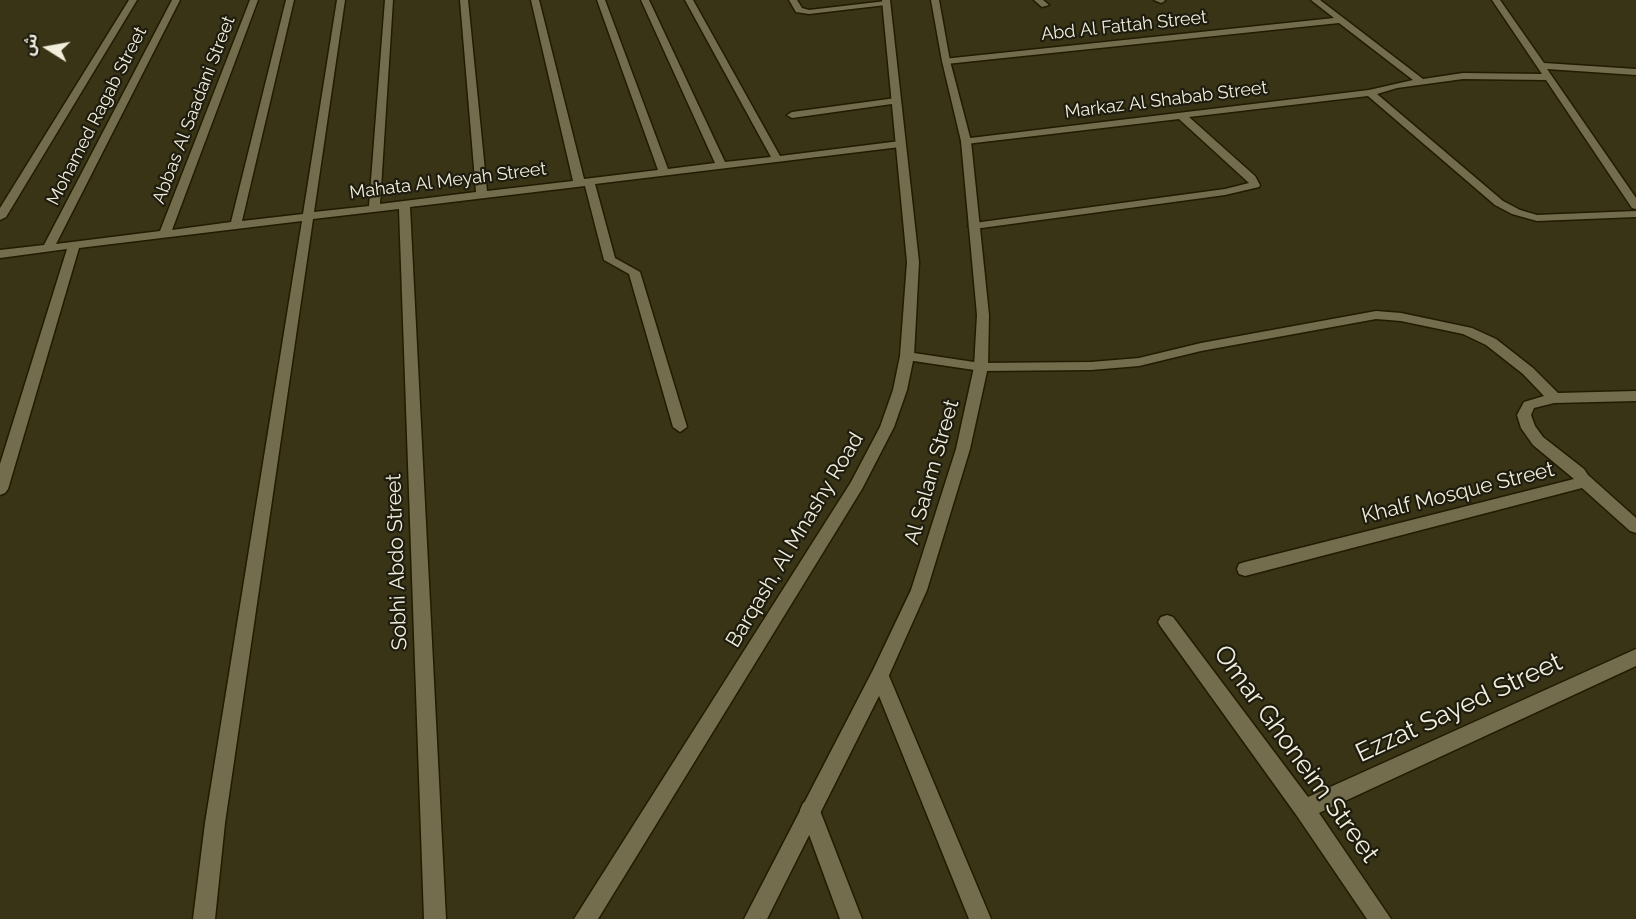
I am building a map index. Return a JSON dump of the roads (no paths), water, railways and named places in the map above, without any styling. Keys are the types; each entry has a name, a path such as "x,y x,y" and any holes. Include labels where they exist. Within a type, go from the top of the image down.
{"street":[{"path":"0,217 133,0"},
{"name":"Mohamed Ragab Street","path":"48,248 176,0"},
{"name":"Abbas Al Saadani Street","path":"165,232 254,0"},
{"path":"236,224 290,0"},
{"path":"204,919 215,823 306,215 341,0"},
{"path":"374,207 389,0"},
{"path":"464,0 482,193"},
{"path":"535,0 584,182 610,260 634,272 680,427"},
{"path":"601,0 664,172"},
{"path":"645,0 721,165"},
{"path":"689,0 777,159"},
{"path":"793,0 799,10 809,12 886,1"},
{"name":"Al Salam Street","path":"755,919 880,676 919,590 963,449 981,367 983,315 966,141 946,61 935,0"},
{"path":"1316,0 1420,81"},
{"path":"1496,0 1634,200"},
{"name":"Barqash, Al Mnashy Road","path":"585,919 857,485 887,427 900,390 907,356 913,262 886,1"},
{"name":"Abd Al Fattah Street","path":"946,61 1341,20"},
{"path":"1541,66 1636,72"},
{"name":"Markaz Al Shabab Street","path":"966,141 1370,93 1420,81 1463,76 1548,77"},
{"path":"1370,93 1499,202 1516,212 1537,218 1636,214"},
{"path":"792,115 896,101"},
{"path":"974,226 1225,192 1256,185 1180,114"},
{"name":"Mahata Al Meyah Street","path":"0,254 482,193 900,144"},
{"name":"Sobhi Abdo Street","path":"404,204 435,919"},
{"path":"0,489 74,245"},
{"path":"907,356 981,367 1090,366 1139,362 1201,347 1376,315 1401,317 1467,331 1491,342 1528,370 1554,398"},
{"name":"Khalf Mosque Street","path":"1245,569 1579,483 1582,479 1579,473 1538,441 1528,428 1524,415 1529,405 1554,398 1636,396"},
{"path":"1582,479 1636,527"},
{"name":"Omar Ghoneim Street","path":"1167,622 1304,809 1380,919"},
{"name":"Ezzat Sayed Street","path":"1304,809 1636,657"},
{"path":"880,676 980,919"},
{"path":"810,810 851,919"}]}
